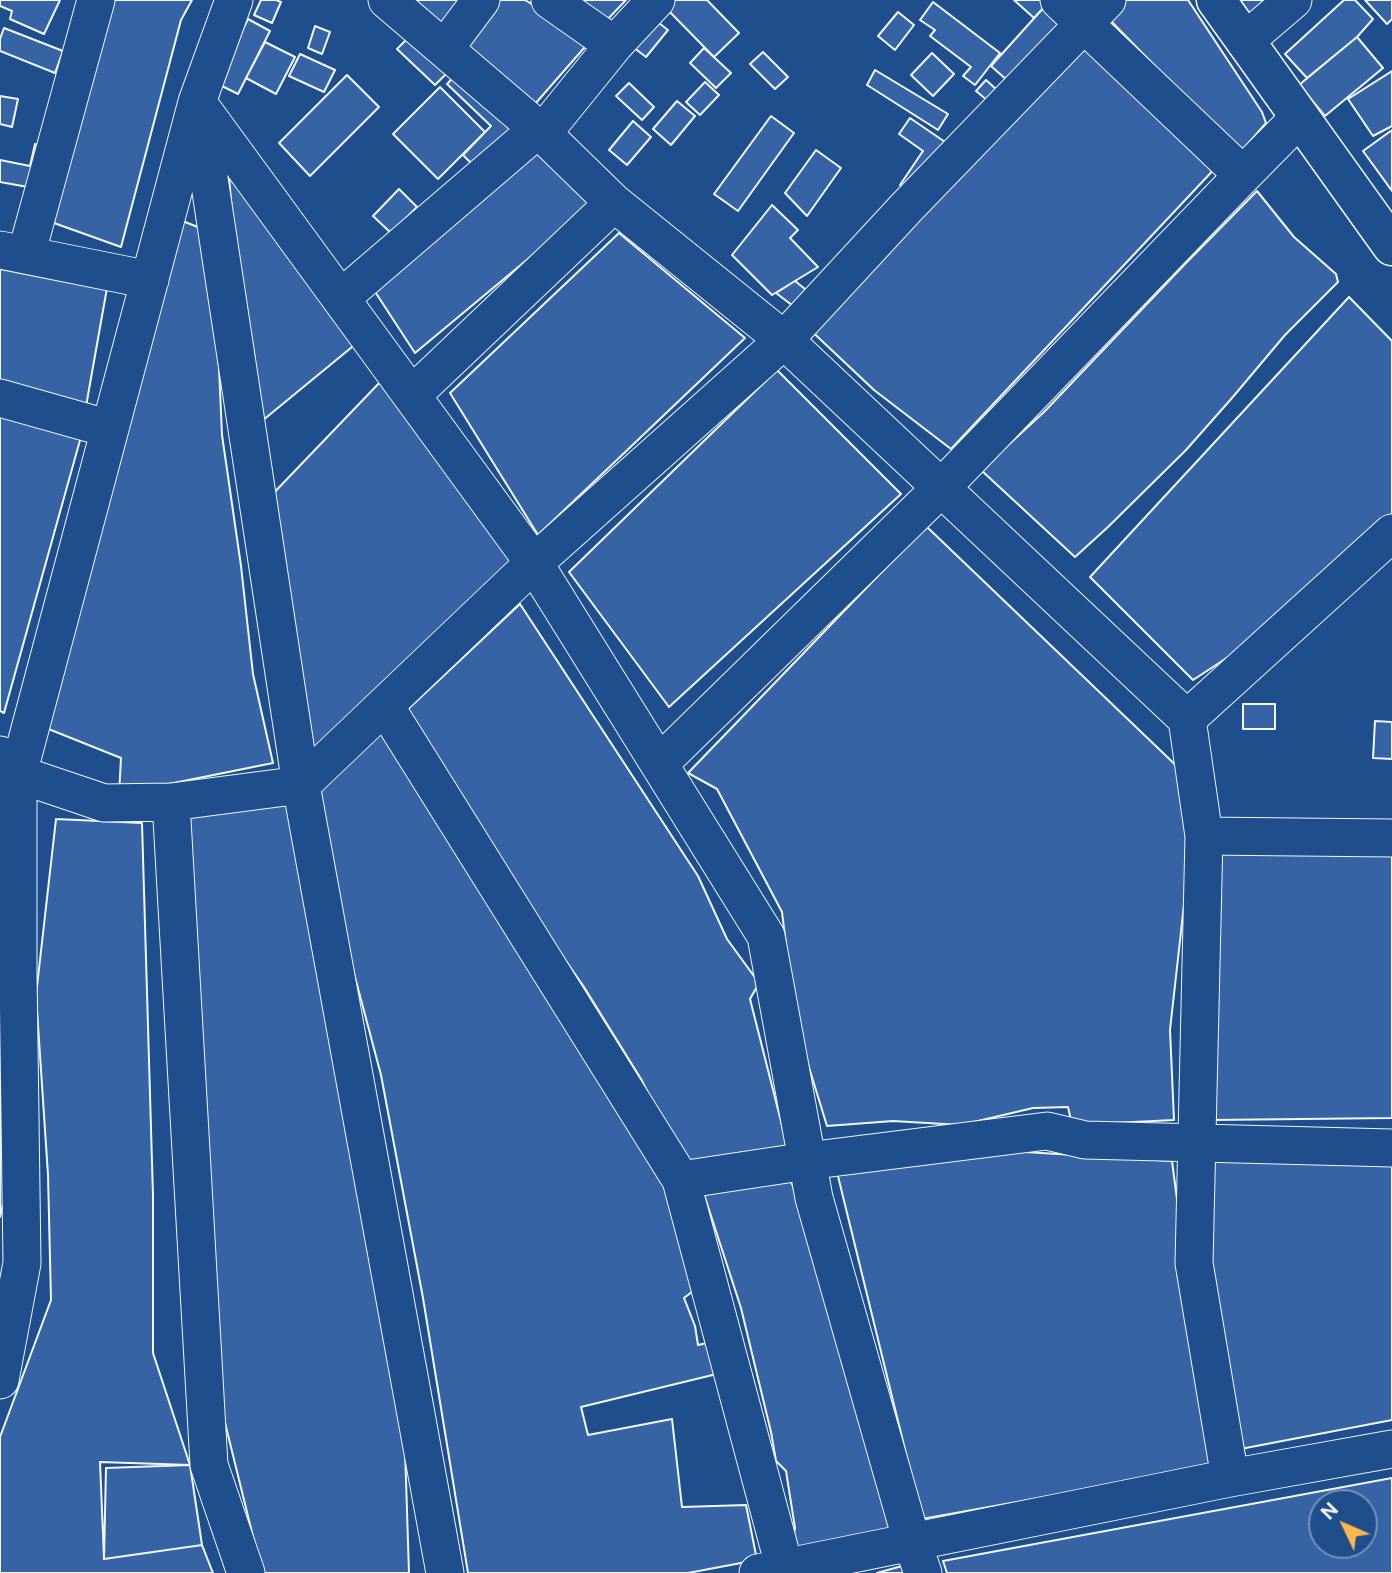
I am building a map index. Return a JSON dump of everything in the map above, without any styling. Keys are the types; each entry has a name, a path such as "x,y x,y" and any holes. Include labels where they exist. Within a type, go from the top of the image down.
{"street":[{"path":"96,0 13,253 150,280"},
{"path":"0,1380 22,1263 9,974 9,764 110,429 197,102 234,0"},
{"path":"387,0 540,131 614,203 784,340 1187,719 1204,836 1194,1263 1230,1478"},
{"path":"445,48 481,0"},
{"path":"550,0 614,45"},
{"path":"341,298 540,131 656,0"},
{"path":"1216,0 1392,246"},
{"path":"1245,41 1293,0"},
{"path":"9,764 104,803 171,802 301,785 534,563 784,340 906,208 1083,7 1243,175"},
{"path":"197,102 534,563 766,936 814,1198 918,1557"},
{"path":"197,102 301,785 445,1573"},
{"path":"659,764 942,488 1300,117"},
{"path":"412,395 614,203"},
{"path":"0,398 110,429"},
{"path":"1187,719 1392,533"},
{"path":"385,706 681,1180 776,1571 918,1557 1230,1478 1392,1449"},
{"path":"171,802 209,1465 246,1573"},
{"path":"1204,836 1392,838"},
{"path":"681,1180 1047,1130 1085,1140 1392,1148"}],"building":[{"path":"0,0 60,0 44,34 10,19 12,11 0,6"},
{"path":"105,0 192,0 181,20 121,247 40,218"},
{"path":"261,0 281,2 272,23 254,15"},
{"path":"411,0 469,0 447,29"},
{"path":"490,0 525,0 591,40 535,104 460,44"},
{"path":"574,0 626,0 604,23"},
{"path":"663,0 707,0 739,33 714,57 661,3"},
{"path":"1014,0 1041,0 1046,5 1034,18"},
{"path":"1123,0 1188,0 1262,112 1266,123 1240,153 1106,16"},
{"path":"1240,0 1272,0 1253,18"},
{"path":"1344,0 1355,0 1373,19 1357,37 1307,78 1285,54"},
{"path":"1365,0 1392,0 1392,19 1387,24"},
{"path":"933,2 1000,53 975,85 963,76 971,67 930,36 935,30 920,20"},
{"path":"1046,5 1062,21 1008,81 991,66"},
{"path":"898,12 914,25 895,50 878,36"},
{"path":"248,19 270,31 238,94 216,83"},
{"path":"655,20 668,30 646,57 633,47"},
{"path":"315,26 330,32 322,54 308,48"},
{"path":"4,28 63,51 55,73 0,51"},
{"path":"417,29 455,65 435,85 397,49"},
{"path":"1357,37 1383,68 1325,116 1299,85"},
{"path":"1084,41 1220,163 951,449 874,390 804,324"},
{"path":"265,42 295,57 276,94 246,78"},
{"path":"704,48 731,73 716,88 690,63"},
{"path":"763,52 788,77 775,89 750,64"},
{"path":"932,53 954,74 933,96 911,75"},
{"path":"300,54 335,70 324,92 289,76"},
{"path":"463,67 525,129 481,173 463,155 491,126 447,84"},
{"path":"875,70 948,114 938,130 867,85"},
{"path":"1392,71 1392,126 1373,136 1348,99"},
{"path":"347,75 379,107 310,176 279,143"},
{"path":"986,80 997,90 988,101 976,91"},
{"path":"705,82 719,95 700,115 686,102"},
{"path":"629,83 654,107 642,120 616,96"},
{"path":"440,87 485,132 438,179 393,134"},
{"path":"0,96 18,99 12,127 0,124"},
{"path":"677,101 695,116 671,145 653,129"},
{"path":"771,116 794,133 738,211 714,194"},
{"path":"910,118 948,144 913,194 900,185 923,151 899,134"},
{"path":"633,121 651,137 627,165 609,150"},
{"path":"1392,130 1392,191 1363,151"},
{"path":"538,143 600,199 415,353 370,284"},
{"path":"35,144 47,146 39,189 0,182 0,160 30,166"},
{"path":"816,150 841,168 807,216 785,193"},
{"path":"229,177 363,338 251,430"},
{"path":"399,189 417,207 391,233 373,216"},
{"path":"1257,191 1294,237 1336,274 1338,282 1285,335 1186,450 1075,557 981,470 1044,412"},
{"path":"772,205 798,230 790,238 818,267 772,295 732,255"},
{"path":"175,218 213,233 222,435 253,674 273,763 119,794 121,758 46,728"},
{"path":"619,233 745,338 538,535 450,393"},
{"path":"0,248 110,271 85,412 0,383"},
{"path":"795,281 810,293 797,309 776,293"},
{"path":"1349,297 1392,341 1392,522 1268,631 1193,680 1090,577"},
{"path":"777,370 901,494 669,707 569,572"},
{"path":"382,380 511,560 304,762 266,501"},
{"path":"0,405 82,433 4,713 0,711"},
{"path":"926,526 1184,773 1190,851 1170,1030 1174,1120 1072,1125 1068,1107 1033,1108 961,1125 893,1121 827,1126 796,1025 782,912 717,789 688,773"},
{"path":"520,604 698,876 727,939 759,983 750,999 789,1153 689,1175 641,1079 584,987 513,885 406,711"},
{"path":"1243,704 1275,704 1275,729 1243,729"},
{"path":"1375,721 1392,722 1392,759 1373,758"},
{"path":"386,729 660,1170 706,1281 684,1298 695,1326 698,1345 720,1340 729,1371 581,1407 588,1435 672,1419 682,1507 746,1505 757,1560 688,1573 468,1573 423,1298 381,1075 308,800"},
{"path":"289,794 405,1449 409,1573 262,1573 211,1366 186,811"},
{"path":"56,819 142,823 153,1196 153,1353 190,1465 100,1462 104,1559 202,1545 213,1573 0,1573 0,1437 51,1300 48,1175 36,995"},
{"path":"1392,841 1392,1118 1212,1120 1219,843"},
{"path":"0,991 5,1195 0,1217"},
{"path":"1009,1151 1172,1161 1212,1467 922,1519 836,1168"},
{"path":"1206,1161 1392,1163 1392,1420 1230,1451 1208,1263"},
{"path":"786,1169 820,1254 900,1531 790,1555 795,1528 786,1471 776,1461 741,1308 701,1185"},
{"path":"190,1465 202,1545 104,1559 106,1468"},
{"path":"1392,1478 1392,1573 947,1573 943,1561 1308,1494 1308,1559 1378,1559 1378,1489 1332,1489"},
{"path":"902,1566 904,1573 877,1573"}]}
